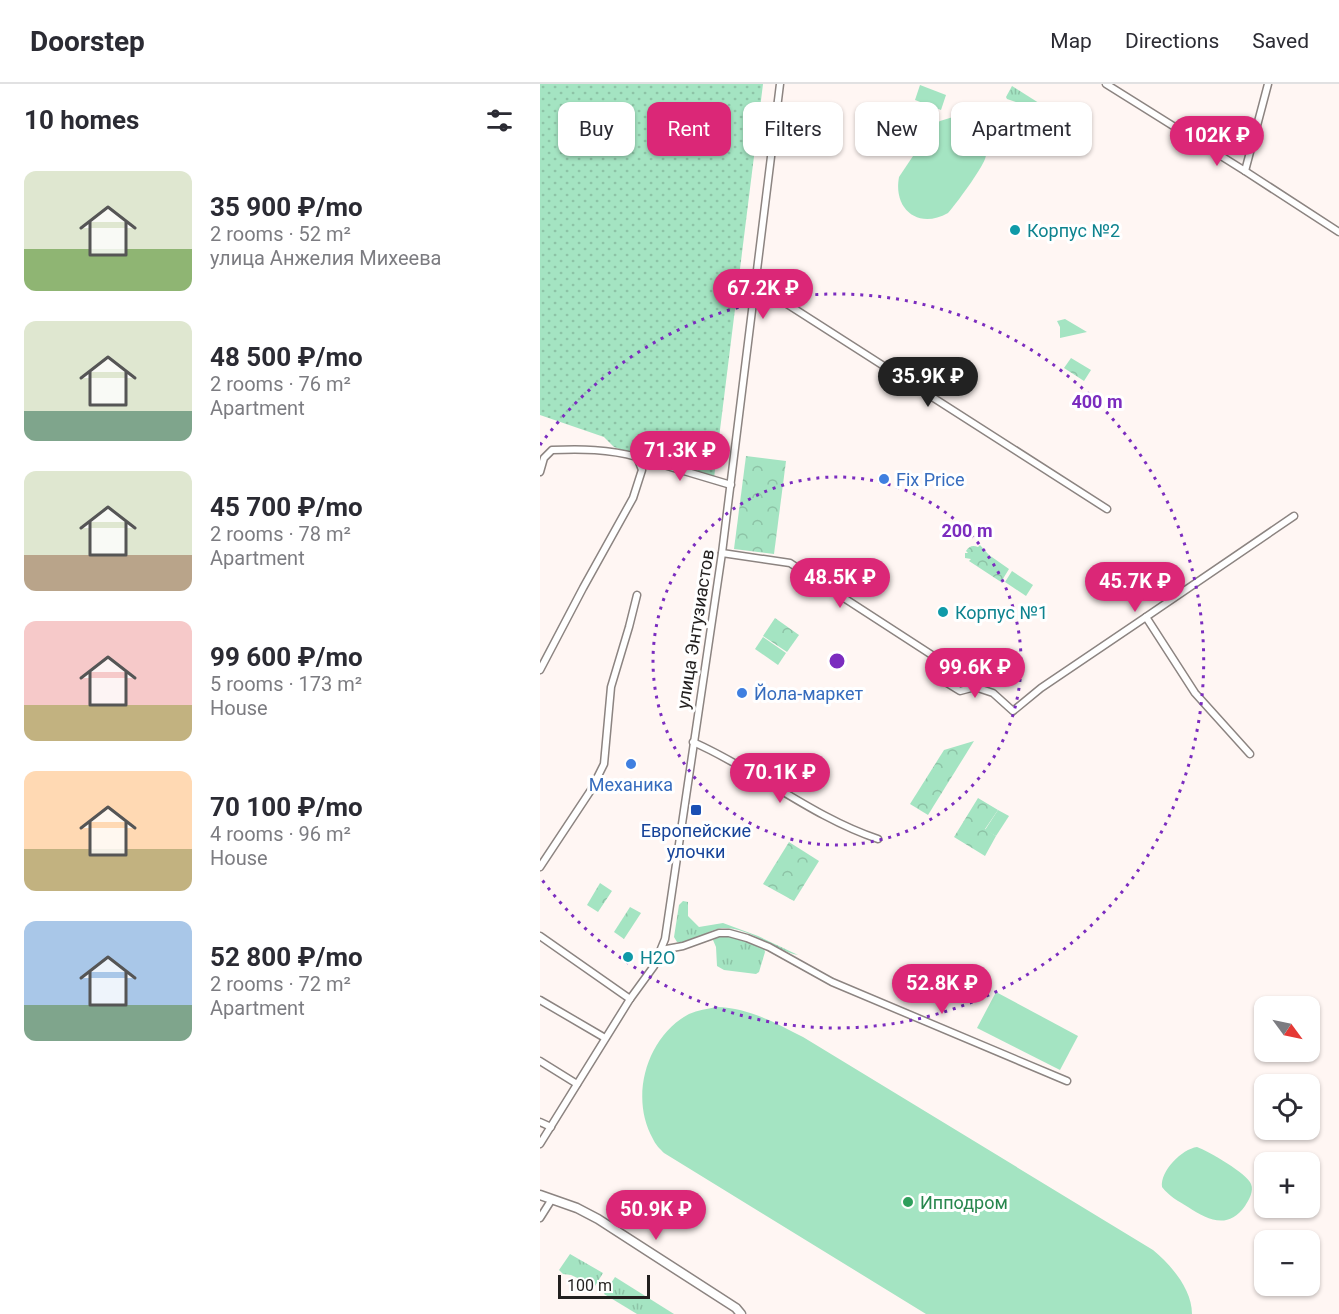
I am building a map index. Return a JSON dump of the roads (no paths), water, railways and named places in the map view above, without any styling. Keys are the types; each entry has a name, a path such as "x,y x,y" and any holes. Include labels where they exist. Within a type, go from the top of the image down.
{"main road":[{"path":"540,1195 577,1208 598,1219 736,1308 741,1314"}],"street":[{"name":"улица Энтузиастов","path":"540,1144 605,1038 654,966 661,950 722,553 780,84"},
{"path":"1106,84 1339,232"},
{"path":"1245,171 1268,84"},
{"path":"754,291 765,292 776,297 1107,509"},
{"path":"540,472 544,458 552,450 586,448 617,451 731,485"},
{"path":"540,670 633,498 642,470 637,457"},
{"path":"722,553 790,563 955,670 947,683 960,691 975,687 993,693 1013,711 1041,688 1294,516"},
{"path":"540,867 591,790 604,764 610,687 637,595"},
{"path":"1146,617 1195,693 1250,754"},
{"path":"693,742 719,754 850,830 878,839"},
{"path":"661,950 683,946 719,933 747,938 769,947 832,982 1067,1081"},
{"path":"540,936 630,999"},
{"path":"540,1000 605,1038"},
{"path":"540,1060 577,1084"},
{"path":"540,1122 551,1127"},
{"path":"540,1218 552,1199"}],"place":[{"name":"Корпус №2","path":"1015,230"},
{"name":"Fix Price","path":"884,479"},
{"name":"Корпус №1","path":"943,612"},
{"name":"Йола-маркет","path":"742,693"},
{"name":"Механика","path":"631,764"},
{"name":"Европейские улочки","path":"696,810"},
{"name":"H2O","path":"628,957"},
{"name":"Ипподром","path":"908,1202"}]}
